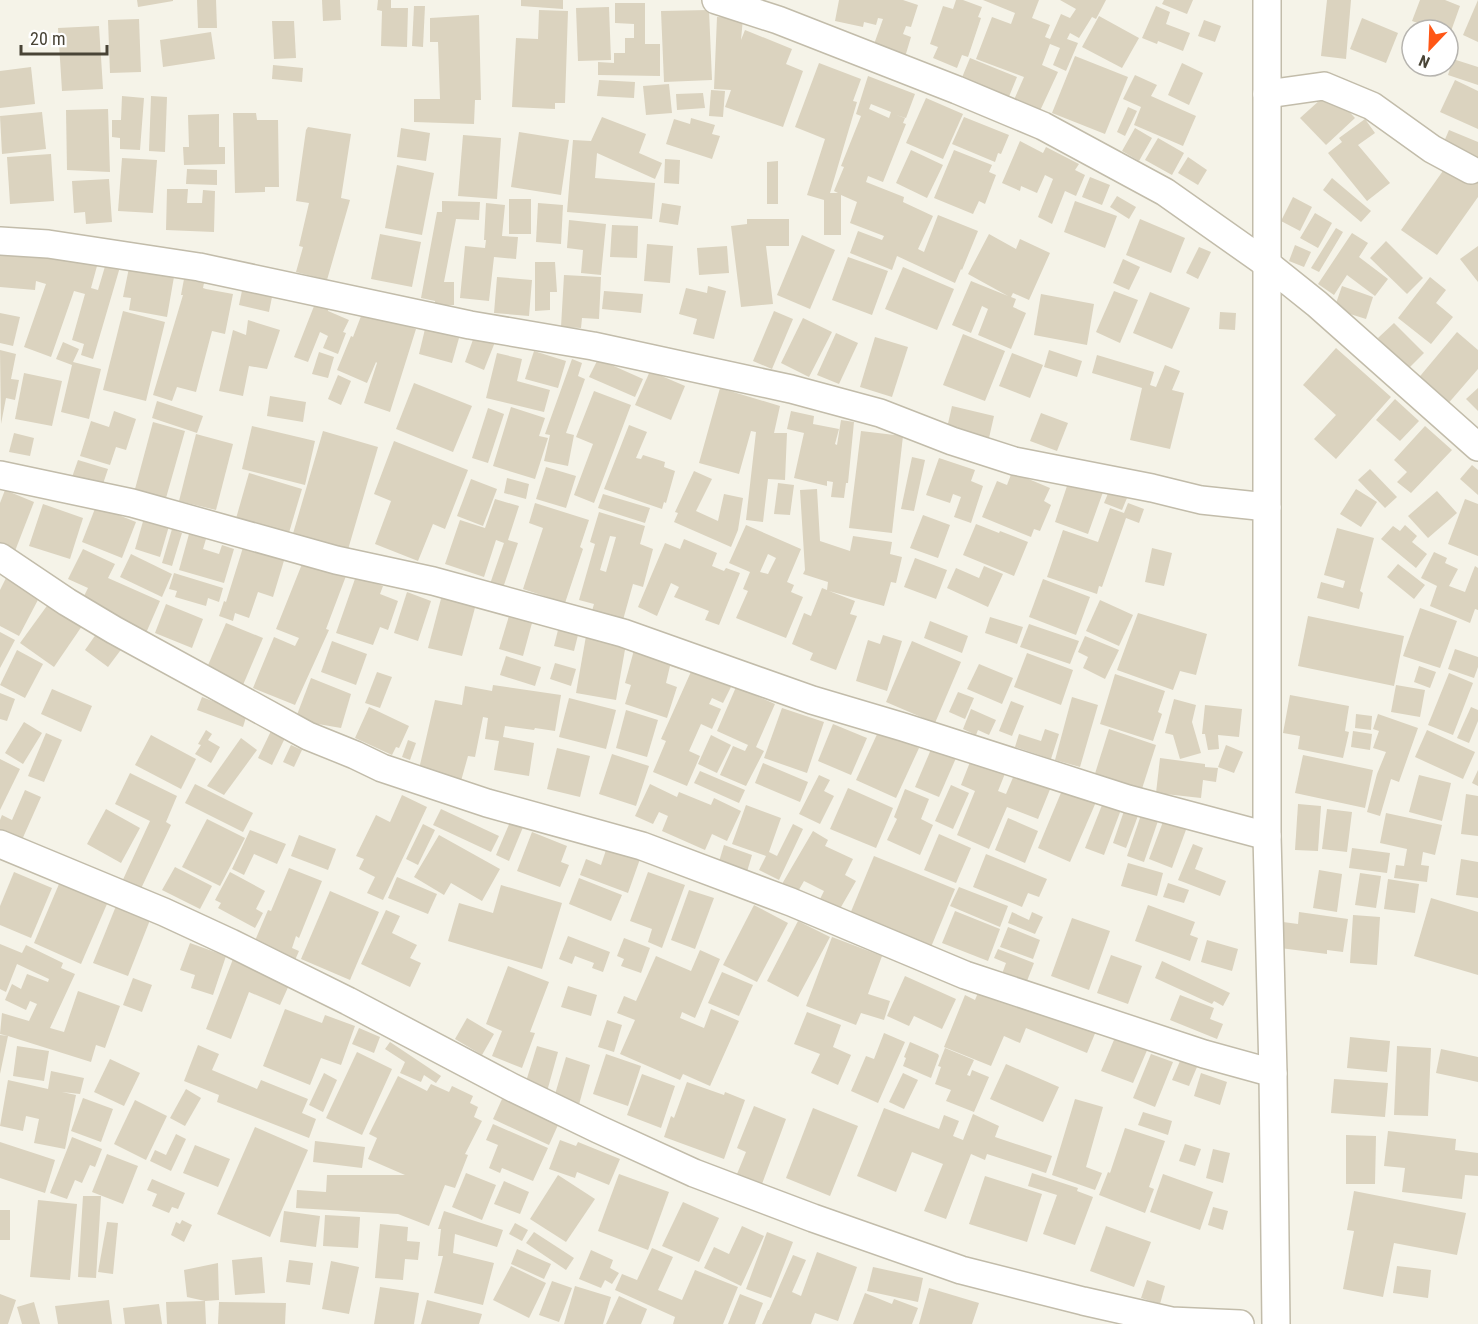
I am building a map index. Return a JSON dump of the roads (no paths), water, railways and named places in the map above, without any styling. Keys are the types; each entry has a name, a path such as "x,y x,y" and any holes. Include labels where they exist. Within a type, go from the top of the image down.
{"street":[{"path":"716,0 778,20 1043,126 1165,192 1267,264 1317,304 1478,447"},
{"path":"1267,0 1267,836 1274,1073 1276,1324"},
{"path":"1267,94 1324,86 1372,106 1432,149 1471,170"},
{"path":"0,242 48,244 199,267 470,325 593,346 791,389 880,413 1014,462 1152,488 1201,500 1267,507"},
{"path":"0,475 132,503 336,560 433,581 623,633 801,696 1128,799 1267,836"},
{"path":"0,557 114,630 308,736 382,768 487,802 642,846 791,902 965,975 1204,1054 1274,1073"},
{"path":"0,844 165,912 348,1001 598,1130 705,1177 961,1270 1171,1321 1240,1324"}]}
